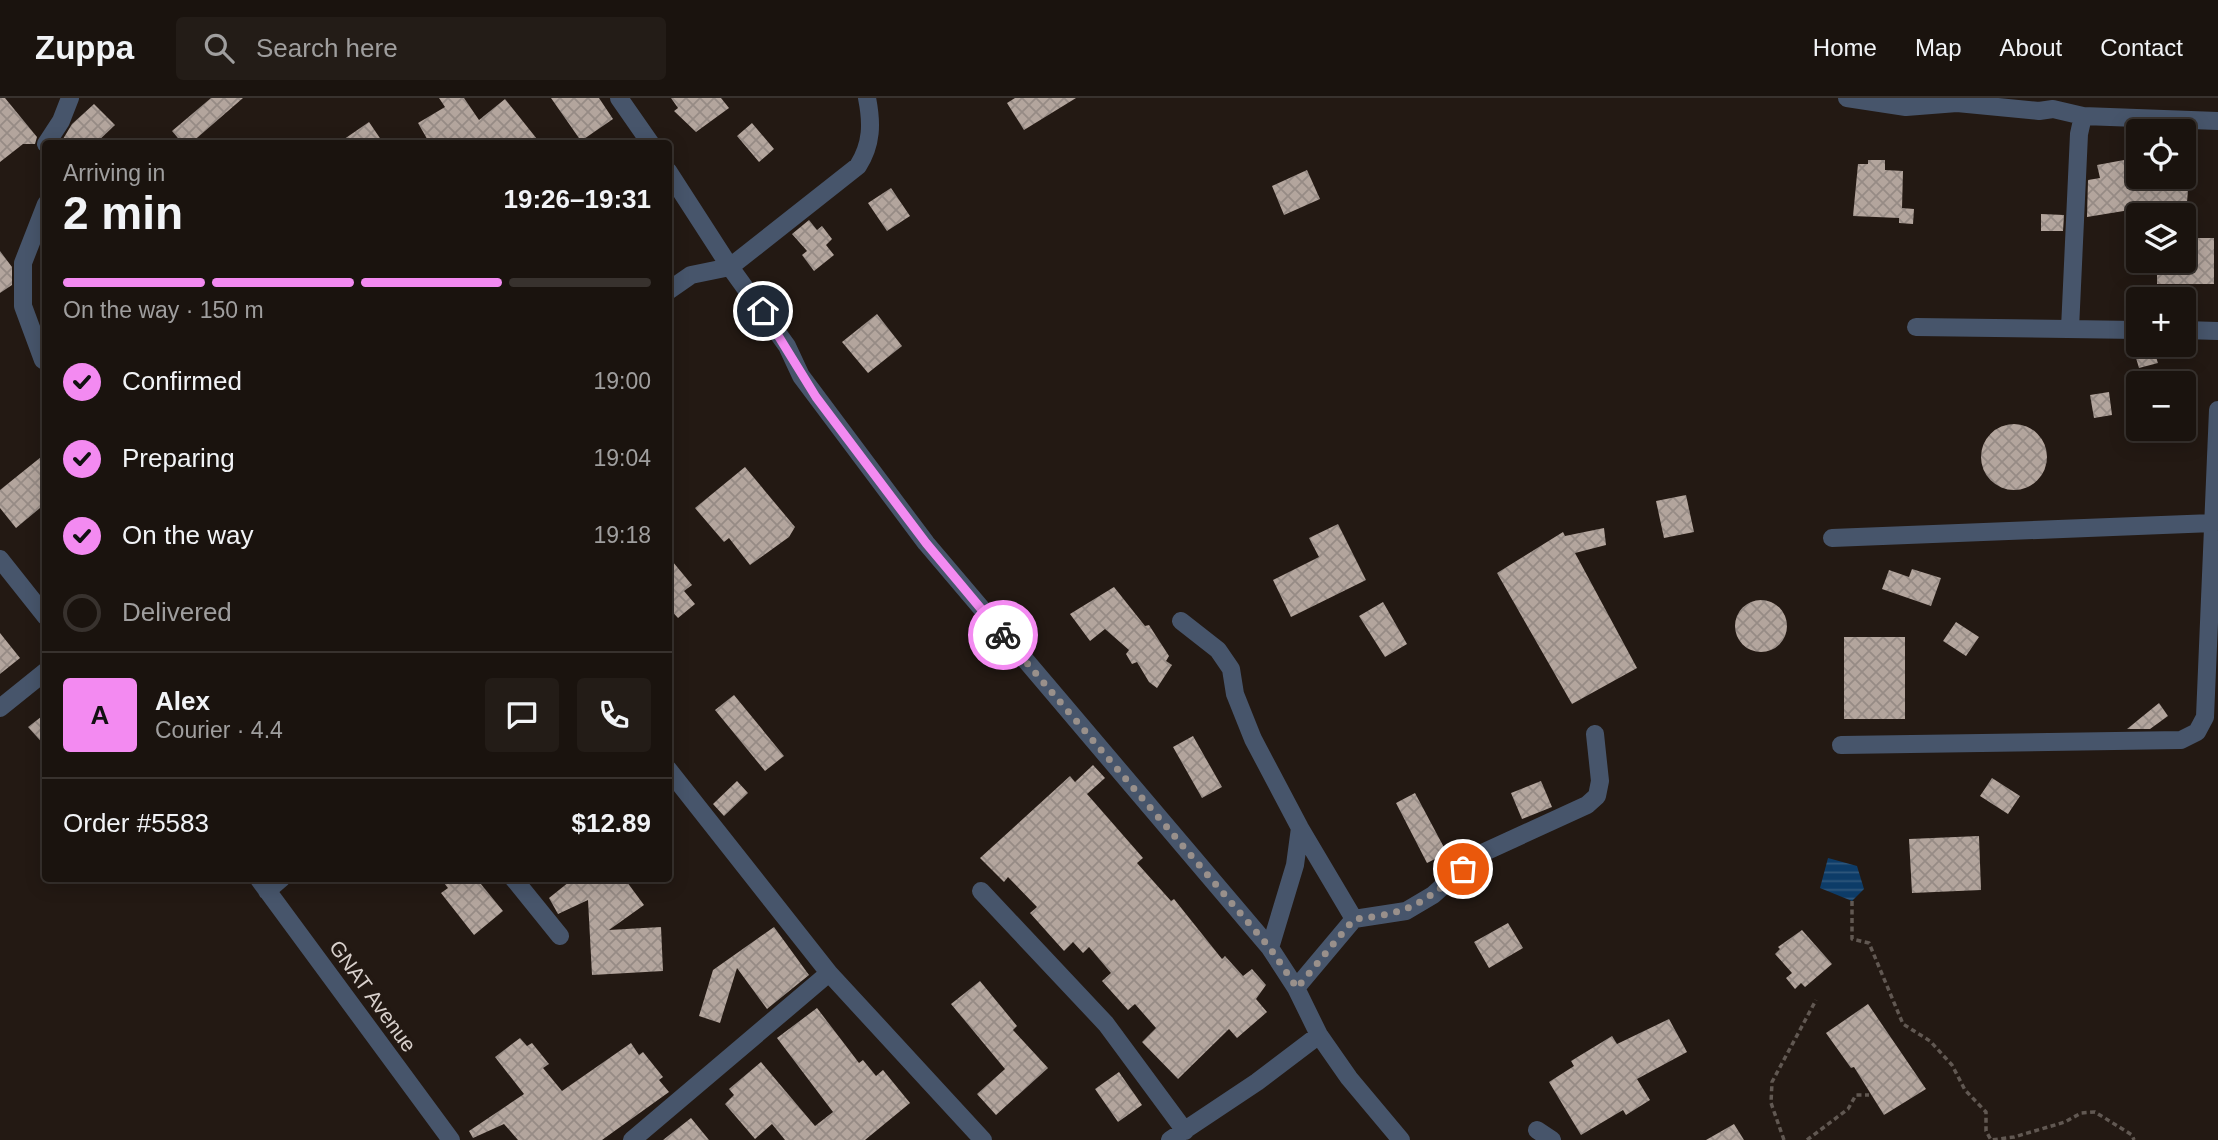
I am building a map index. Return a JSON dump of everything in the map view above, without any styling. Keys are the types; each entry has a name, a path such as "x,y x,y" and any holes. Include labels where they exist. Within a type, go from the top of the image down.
{"street":[{"path":"50,140 70,98"},
{"path":"620,98 648,140"},
{"path":"672,288 691,275 730,268 858,166 868,150 871,120 867,98"},
{"path":"1847,98 1906,107 1957,103 2039,111 2054,103 2083,116 2218,121"},
{"path":"2070,329 2079,134 2083,116"},
{"path":"672,177 730,268 787,346 801,376 926,543 1270,948 1297,988 1319,1035 1349,1078 1401,1140"},
{"path":"42,211 36,221 23,264 23,306 42,357"},
{"path":"1916,327 2126,330"},
{"path":"2196,330 2218,331"},
{"path":"1841,745 2181,740 2197,732 2205,717 2218,410"},
{"path":"1832,538 2213,523"},
{"path":"0,559 42,612"},
{"path":"1181,621 1217,650 1231,669 1235,694 1253,739 1300,828 1354,919"},
{"path":"0,708 42,674"},
{"path":"1297,988 1354,919 1406,911 1433,895 1478,855 1587,805 1597,796 1600,781 1595,734"},
{"path":"672,774 829,973 983,1140"},
{"path":"1270,948 1295,865 1300,828"},
{"path":"516,882 560,936"},
{"name":"GNAT Avenue","path":"262,885 451,1140"},
{"path":"981,891 1106,1024 1178,1135 1257,1082 1319,1035"},
{"path":"632,1140 829,973"}],"path":[{"path":"1852,901 1852,939 1869,943 1903,1024 1930,1041 1952,1065 1965,1090 1986,1112 1986,1131 1991,1140 2014,1137 2065,1122 2081,1113 2095,1112 2132,1135 2134,1140"},
{"path":"1784,1140 1771,1103 1772,1082 1816,1000"},
{"path":"1807,1140 1848,1109 1856,1095 1869,1095"}],"water":[{"path":"1828,858 1857,866 1864,889 1852,901 1820,888"}],"building":[{"path":"0,98 5,98 37,137 35,144 23,144 0,162"},
{"path":"211,98 243,98 195,140 180,140 172,131"},
{"path":"439,98 464,98 479,120 505,99 538,140 428,140 418,123 445,107"},
{"path":"551,98 599,98 613,119 580,140"},
{"path":"671,98 721,98 729,108 696,132 674,111 678,108"},
{"path":"1015,98 1076,98 1024,130 1007,103"},
{"path":"94,104 115,125 99,140 62,140 72,124"},
{"path":"369,122 381,140 343,140"},
{"path":"752,123 774,149 759,162 737,136"},
{"path":"1868,160 1885,160 1885,170 1903,171 1902,208 1914,209 1913,224 1899,223 1899,218 1853,216 1858,164 1868,164"},
{"path":"2124,160 2126,189 2188,189 2187,203 2126,203 2126,211 2087,217 2088,180 2100,178 2097,165"},
{"path":"1307,170 1320,199 1284,215 1272,186"},
{"path":"891,188 910,216 887,231 868,203"},
{"path":"2041,214 2064,215 2063,231 2041,231"},
{"path":"809,220 817,230 822,226 832,239 826,245 834,255 814,271 802,255 807,251 792,234"},
{"path":"2196,238 2214,238 2214,284 2157,284 2157,273 2196,273"},
{"path":"0,251 12,267 12,285 0,293"},
{"path":"877,314 902,346 868,373 842,342"},
{"path":"2136,357 2156,357 2158,363 2139,368"},
{"path":"2109,392 2112,415 2094,418 2090,395"},
{"path":"2014,424 2027,426 2037,434 2045,444 2045,470 2037,480 2027,488 2014,490 2001,488 1991,480 1983,470 1981,457 1983,444 1991,434 2001,426"},
{"path":"42,456 42,506 16,528 0,508 0,490"},
{"path":"745,467 795,527 789,537 750,565 729,538 724,542 695,508"},
{"path":"1686,495 1694,532 1664,538 1656,501"},
{"path":"1338,524 1366,580 1291,617 1273,580 1319,557 1309,538"},
{"path":"1604,528 1606,545 1575,553 1637,668 1572,704 1497,573 1563,532 1565,536"},
{"path":"672,561 692,585 684,591 695,604 678,618 672,611"},
{"path":"1912,569 1941,578 1931,606 1882,589 1889,570 1909,577"},
{"path":"1114,587 1145,626 1149,625 1169,656 1166,661 1172,665 1157,688 1149,682 1137,662 1132,664 1126,654 1129,650 1105,629 1090,641 1070,614"},
{"path":"1761,600 1771,602 1779,608 1785,616 1785,636 1779,644 1771,650 1761,652 1751,650 1743,644 1737,636 1735,626 1737,616 1743,608 1751,602"},
{"path":"1383,602 1407,644 1385,657 1359,616"},
{"path":"1956,622 1979,637 1966,656 1943,641"},
{"path":"0,633 20,658 0,674"},
{"path":"1844,637 1905,637 1905,719 1844,719"},
{"path":"734,695 784,756 765,771 715,710"},
{"path":"2159,703 2168,716 2150,729 2127,729"},
{"path":"42,716 42,743 28,727"},
{"path":"1193,736 1222,787 1202,798 1173,747"},
{"path":"1093,765 1105,778 1087,794 1143,858 1137,863 1171,901 1174,899 1222,959 1225,956 1243,976 1252,969 1266,985 1256,999 1267,1012 1237,1038 1229,1029 1178,1079 1142,1042 1156,1028 1135,1004 1128,1010 1102,981 1111,973 1089,947 1083,953 1073,942 1064,951 1030,913 1037,907 1008,877 1004,882 980,858 1070,776 1075,782"},
{"path":"1992,778 2020,796 2008,814 1980,796"},
{"path":"737,781 748,793 724,816 713,804"},
{"path":"1541,781 1552,807 1522,819 1511,793"},
{"path":"1415,793 1447,853 1427,863 1396,803"},
{"path":"1979,836 1981,890 1912,893 1909,839"},
{"path":"443,882 479,882 503,911 474,935 441,893 448,888"},
{"path":"569,882 627,882 644,905 609,930 661,927 663,971 592,975 588,900 558,914 549,898"},
{"path":"1508,923 1523,948 1489,968 1474,942"},
{"path":"774,927 809,975 767,1009 737,968 720,1023 699,1016 713,970"},
{"path":"1802,930 1832,964 1805,987 1801,983 1795,989 1786,978 1792,973 1775,954 1780,949 1778,947"},
{"path":"980,981 1017,1026 1013,1030 1048,1068 996,1115 977,1094 1005,1069 951,1004"},
{"path":"1868,1004 1926,1089 1884,1115 1854,1067 1851,1068 1826,1033"},
{"path":"817,1008 859,1063 863,1060 876,1076 883,1070 910,1103 865,1140 785,1140 772,1124 755,1139 725,1104 734,1095 729,1089 761,1062 815,1126 833,1112 777,1038"},
{"path":"1669,1019 1687,1052 1637,1079 1650,1100 1626,1115 1623,1110 1581,1135 1549,1082 1574,1066 1571,1061 1612,1036 1617,1044"},
{"path":"520,1038 527,1046 532,1043 549,1064 543,1068 562,1091 631,1043 639,1055 643,1052 663,1077 659,1080 669,1092 602,1140 518,1140 504,1124 473,1138 469,1131 524,1094 495,1057"},
{"path":"1119,1072 1142,1105 1118,1122 1095,1089"},
{"path":"691,1118 709,1140 663,1140"},
{"path":"1734,1124 1744,1140 1706,1140"}],"way so far":[{"path":"1003,635 1270,948 1297,988 1354,919 1406,911 1433,895 1463,869"}],"route":[{"path":"763,311 816,397 926,543 1003,635"}]}
